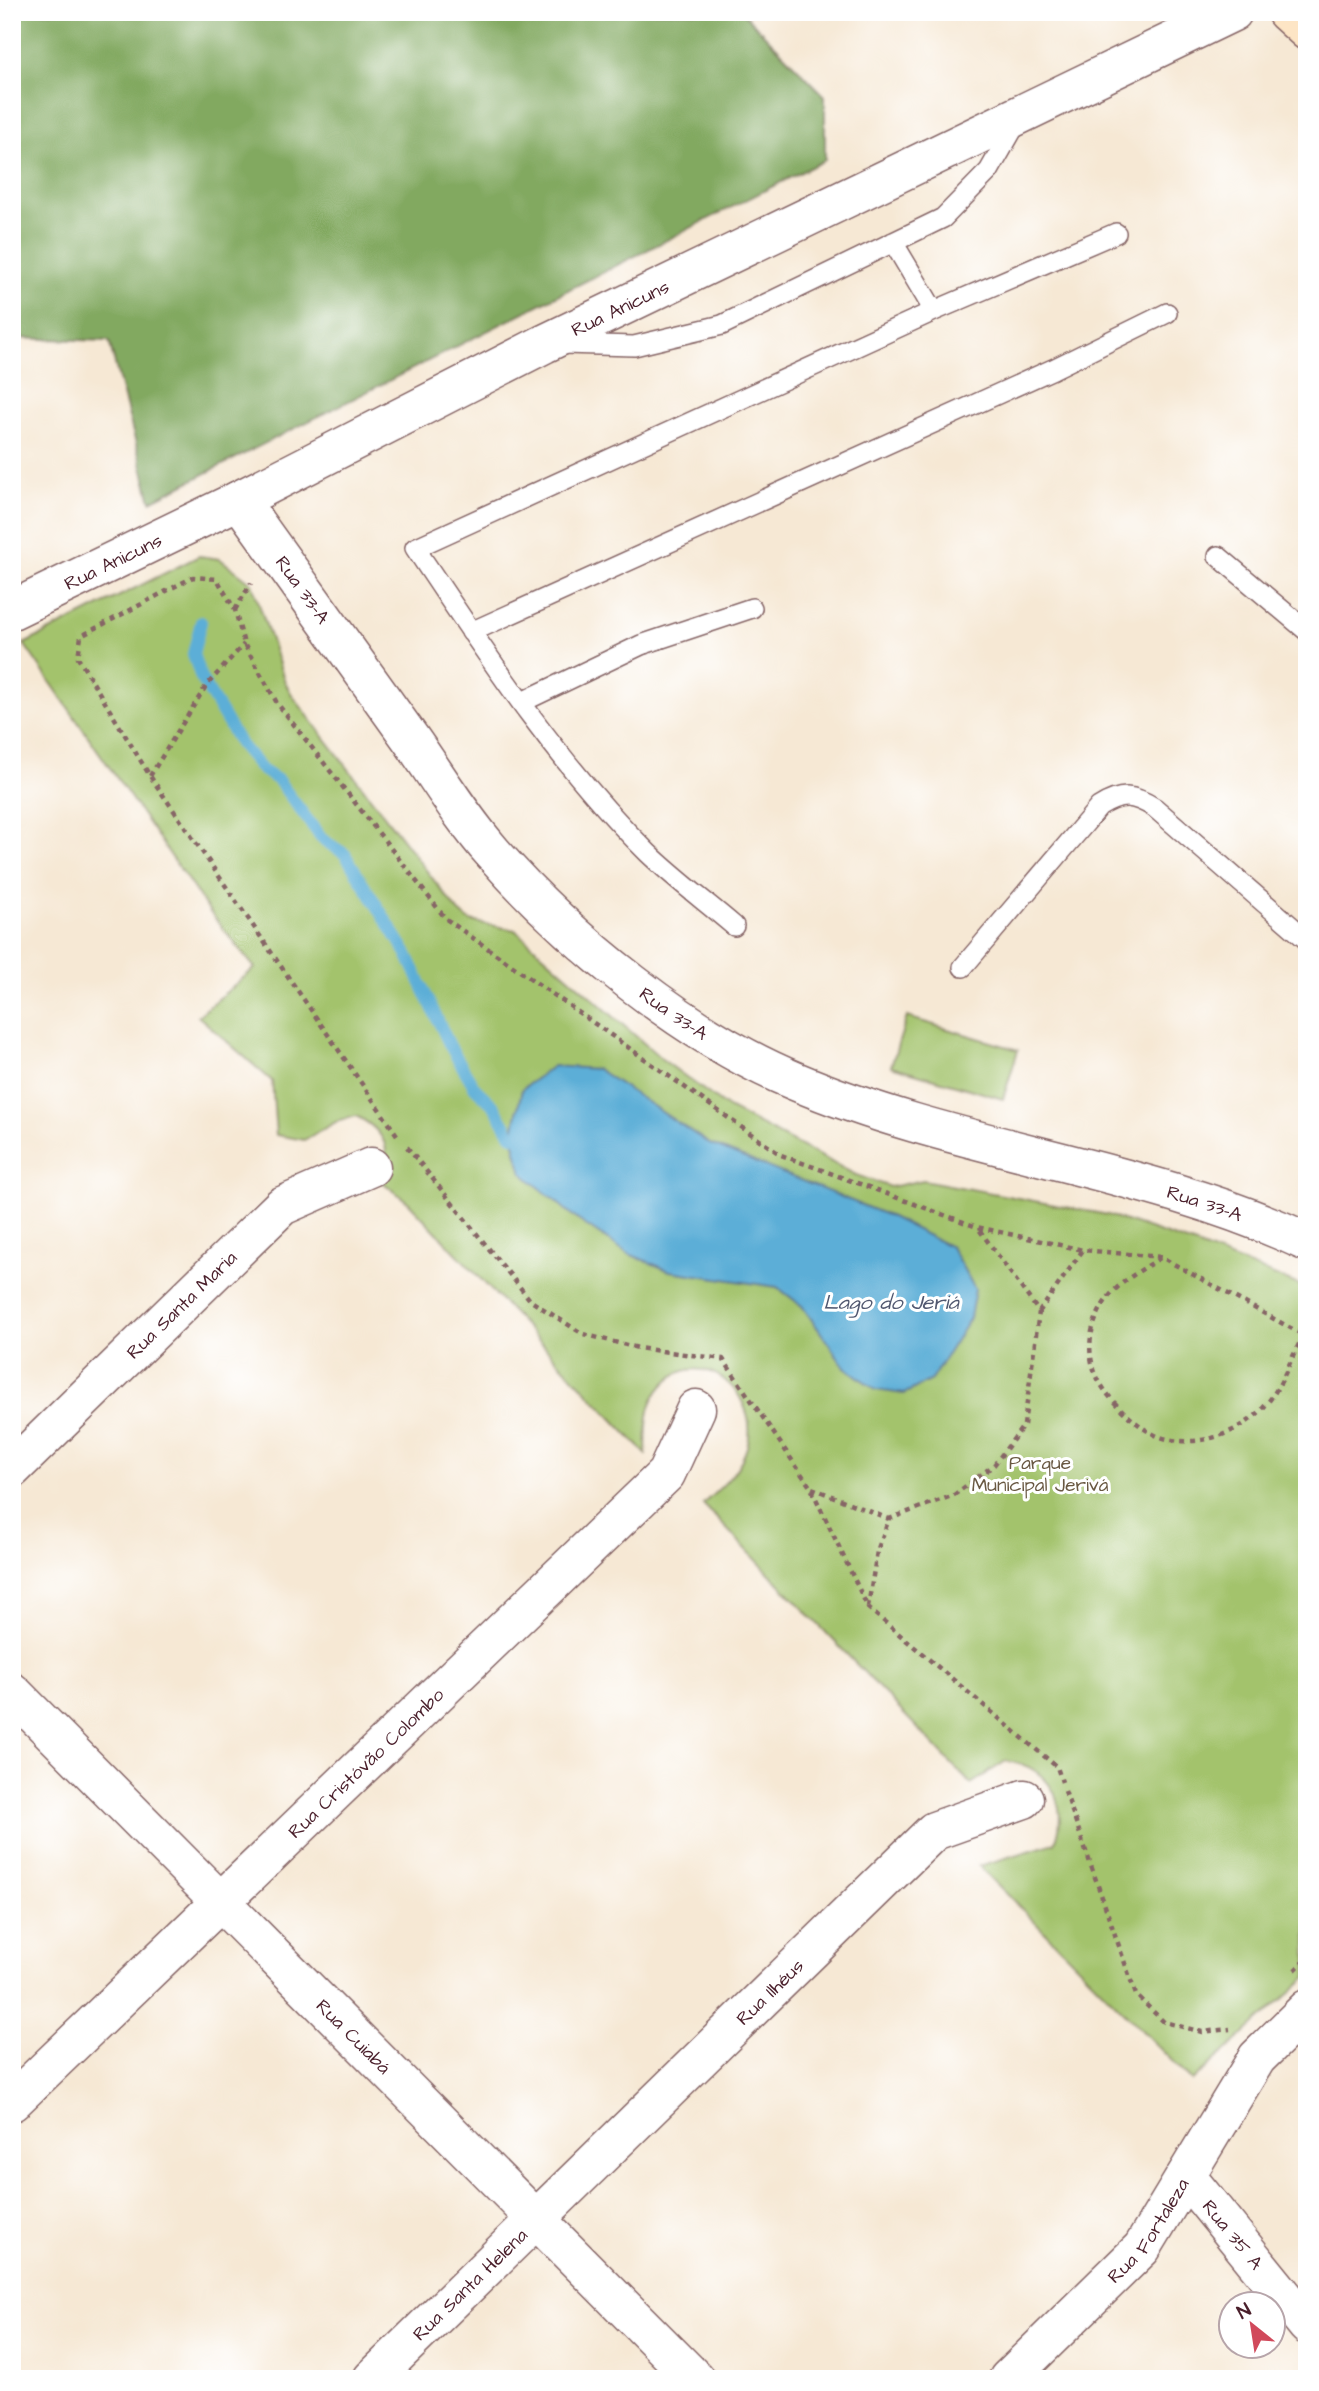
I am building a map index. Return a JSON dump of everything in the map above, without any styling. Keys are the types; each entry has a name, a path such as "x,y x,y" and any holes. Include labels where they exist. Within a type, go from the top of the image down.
{"main road":[{"path":"1286,12 1307,31"}],"street":[{"name":"Rua Anicuns","path":"12,610 239,500 544,344 1233,12"},
{"name":"Rua 33-A","path":"239,500 492,852 562,925 709,1037 793,1081 895,1118 1171,1192 1272,1226 1307,1242"},
{"name":"Rua Santa Maria","path":"12,1469 282,1206 371,1167"},
{"name":"Rua Cristóvão Colombo","path":"12,2102 666,1474 696,1409"},
{"name":"Rua Cuiabá","path":"12,1692 695,2379"},
{"name":"Rua Ilhéus","path":"536,2219 934,1831 1024,1799"},
{"name":"Rua Fortaleza","path":"1009,2379 1142,2248 1186,2176 1248,2043 1297,1993"},
{"name":"Rua 35 A","path":"1186,2176 1307,2325"},
{"name":"Rua Santa Helena","path":"372,2379 536,2219"}],"lane":[{"path":"544,344 634,346 722,325 943,218 989,171 1021,114"},
{"path":"734,926 649,853 561,755 471,632 415,548 934,311 1116,233"},
{"path":"893,242 934,311"},
{"path":"471,632 1053,369 1167,313"},
{"path":"1219,556 1307,631"},
{"path":"522,702 641,645 752,608"},
{"path":"963,967 1099,807 1117,796 1136,796 1155,807 1307,940"}],"path":[{"path":"1161,1257 1122,1282 1103,1304 1095,1323 1090,1348 1095,1378 1110,1399 1134,1421 1160,1437 1189,1441 1225,1436 1251,1419 1277,1394 1287,1364 1305,1336 1161,1257 1083,1250 977,1227 781,1155 446,919 277,703 244,644 236,610 217,579 193,577 81,636 78,658 150,776 391,1128 531,1301 583,1334 638,1348 723,1359 811,1488 868,1608 1057,1767 1136,1995 1164,2022 1248,2043"},
{"path":"150,776 206,686 244,644"},
{"path":"977,1227 1039,1312"},
{"path":"811,1488 890,1519 954,1495 994,1465 1024,1425 1039,1312 1083,1250"},
{"path":"868,1608 877,1551 890,1519"},
{"path":"1297,1993 1307,1958"}],"green space":[{"path":"12,12 742,12 825,96 825,160 151,501 109,341 12,338"},
{"name":"Parque Municipal Jerivá","path":"199,556 220,559 252,583 285,682 292,695 456,909 470,921 515,930 663,1060 728,1108 856,1175 890,1187 923,1180 1108,1215 1196,1245 1307,1288 1307,1977 1192,2081 979,1866 1055,1843 1060,1815 1052,1789 1044,1779 1034,1770 1006,1761 971,1784 703,1504 731,1476 744,1455 749,1433 747,1413 738,1394 724,1380 708,1371 689,1370 671,1378 652,1402 647,1424 646,1454 409,1203 380,1180 386,1151 384,1142 374,1128 356,1116 336,1122 304,1140 276,1135 272,1081 198,1016 255,968 209,911 24,644"},
{"path":"907,1017 1018,1050 1003,1099 891,1066"}],"water":[{"name":"Lago do Jeriá","path":"553,1066 597,1069 710,1144 889,1216 951,1247 975,1289 970,1318 931,1380 904,1394 876,1390 845,1367 802,1306 777,1287 670,1271 629,1254 578,1220 522,1173 512,1136 522,1089"}],"waterway":[{"path":"201,622 193,654 201,678 240,744 262,770 278,780 322,839 345,854 407,954 450,1046 475,1088 494,1106 512,1136"}]}
